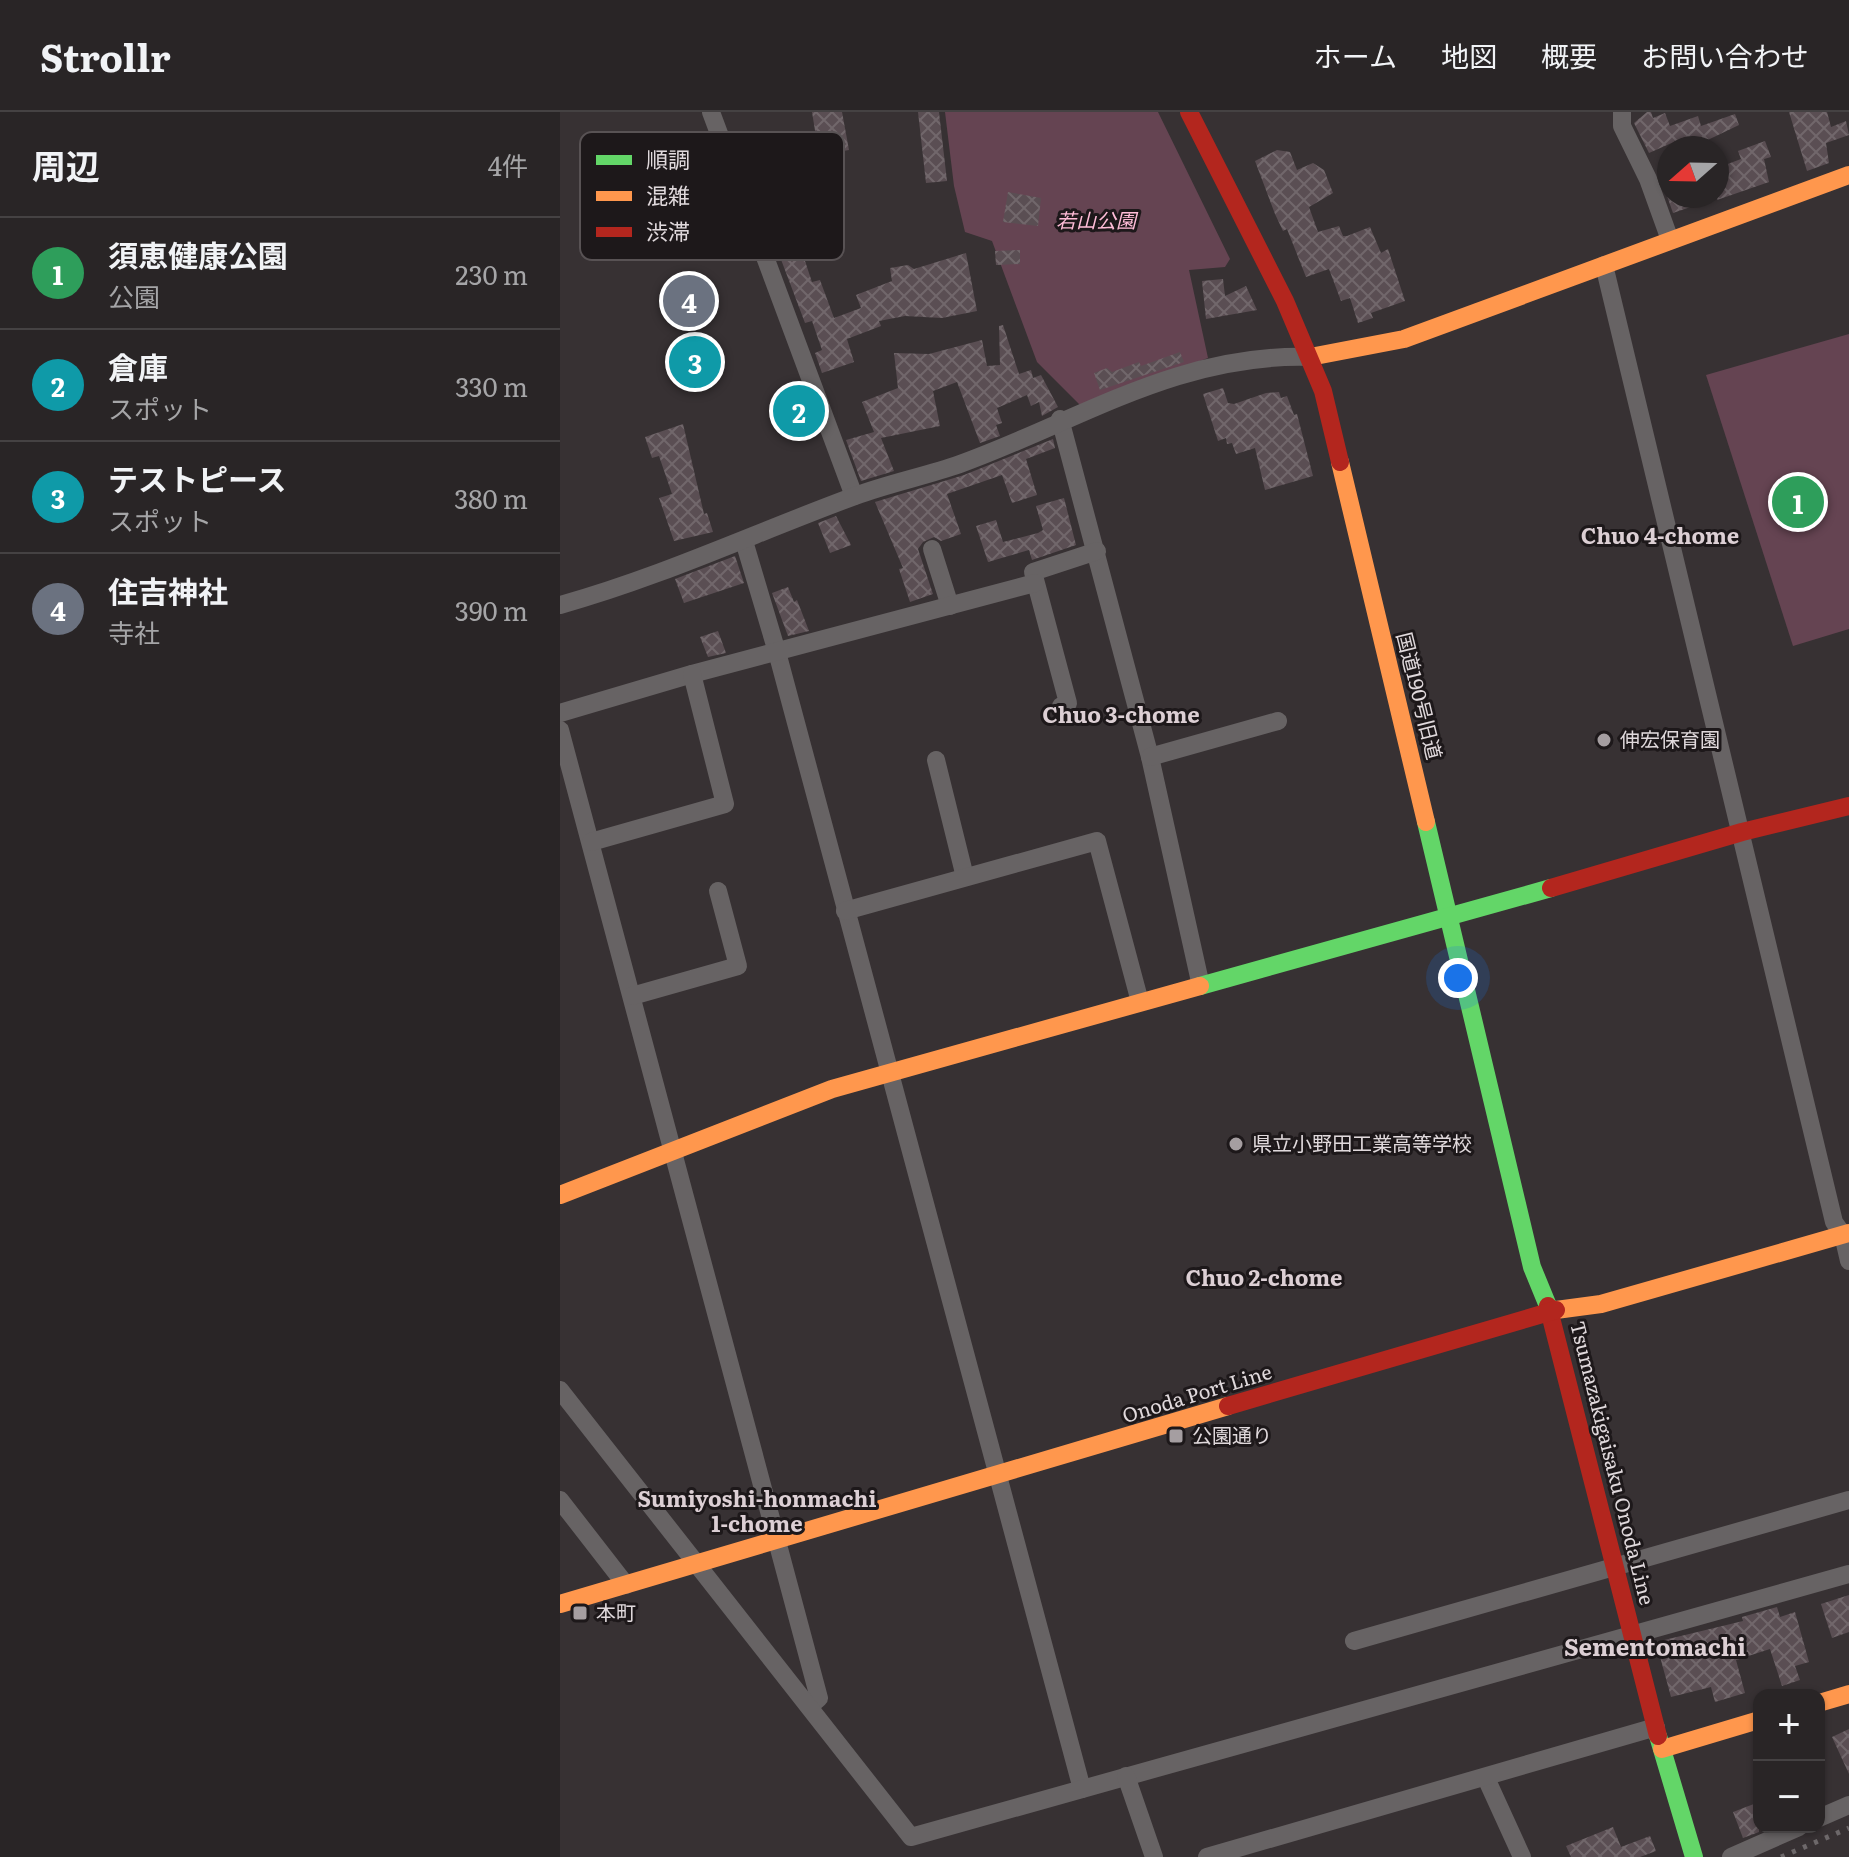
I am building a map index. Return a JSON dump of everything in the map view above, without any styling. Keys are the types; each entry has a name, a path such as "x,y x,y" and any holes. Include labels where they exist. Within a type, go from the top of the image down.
{"street":[{"path":"711,112 718,132"},
{"name":"国道190号旧道","path":"1189,112 1285,301 1323,391 1532,1267 1550,1311"},
{"path":"1622,112 1622,126 1648,179 1670,240"},
{"path":"560,605 744,541 854,496 959,464 1060,419 1203,367 1275,356 1310,357 1404,339 1849,175"},
{"path":"766,260 854,496"},
{"path":"1604,265 1834,1222 1846,1234 1849,1261"},
{"path":"1060,419 1150,757 1201,986"},
{"path":"744,541 777,652 1082,1789"},
{"path":"932,549 950,606"},
{"path":"1061,706 1068,703 1033,572 1097,551"},
{"path":"560,713 692,674 1035,583"},
{"path":"591,842 725,804 692,674"},
{"path":"1150,757 1278,721"},
{"path":"560,730 819,1698 810,1706"},
{"path":"936,760 965,877"},
{"path":"560,1195 832,1089 889,1071 1450,917 1742,832 1849,806"},
{"path":"845,911 1097,841 1140,1002"},
{"path":"632,996 738,966 718,891"},
{"name":"Onoda Port Line","path":"560,1604 1550,1311 1601,1304 1846,1234"},
{"name":"Tsumazakigaisaku Onoda Line","path":"1550,1311 1656,1727 1694,1857"},
{"path":"560,1390 911,1837 1849,1574"},
{"path":"560,1500 626,1585"},
{"path":"1354,1641 1616,1569 1849,1500"},
{"path":"1825,1701 1849,1694"},
{"path":"1662,1749 1753,1722"},
{"path":"1207,1857 1656,1727"},
{"path":"1126,1776 1154,1857"},
{"path":"1486,1778 1522,1857"},
{"path":"1825,1815 1849,1805"},
{"path":"1731,1857 1785,1833"}],"green space":[{"name":"若山公園","path":"945,112 1158,112 1230,259 1225,267 1189,270 1208,358 1080,405 1037,362 992,241 965,232 954,186"},
{"path":"1849,334 1849,629 1793,646 1706,375"}],"building":[{"path":"812,112 842,112 849,150 844,151 844,132 815,132"},
{"path":"918,112 939,112 947,181 926,183"},
{"path":"1651,112 1653,118 1665,113 1670,126 1698,116 1701,126 1735,114 1739,125 1716,136 1657,136 1657,149 1649,153 1634,123"},
{"path":"1789,112 1827,112 1831,127 1846,121 1849,135 1826,143 1829,163 1807,171"},
{"path":"1765,141 1771,157 1764,159 1769,182 1729,196 1729,164 1741,159 1738,151"},
{"path":"1277,150 1290,152 1297,170 1313,163 1324,170 1333,193 1309,207 1318,232 1339,226 1343,236 1347,236 1370,227 1381,253 1388,249 1405,301 1371,313 1373,318 1358,323 1350,298 1341,301 1329,269 1306,277 1287,229 1283,231 1275,214 1255,161"},
{"path":"1008,192 1041,198 1038,226 1003,222"},
{"path":"1671,208 1688,208 1673,213"},
{"path":"1020,250 1020,264 996,265 995,251"},
{"path":"966,253 977,311 942,318 905,316 879,321 881,326 847,339 854,362 822,373 815,353 822,350 812,321 805,323 781,260 805,260 812,282 820,280 834,318 861,308 856,295 892,281 890,268 908,265 914,269"},
{"path":"1223,279 1225,296 1246,286 1257,310 1206,319 1202,281"},
{"path":"1003,325 1019,374 1031,370 1033,378 1041,375 1058,407 1042,416 1039,402 1031,406 1027,395 997,408 1002,423 996,425 1000,436 980,443 957,382 933,391 940,426 881,438 894,471 861,481 846,440 874,432 862,402 898,388 894,353 929,354 982,340 987,366 1000,365 999,326"},
{"path":"1180,352 1184,362 1100,390 1094,373 1107,368 1112,372 1139,362 1141,366"},
{"path":"1223,388 1228,403 1234,404 1266,393 1279,392 1281,398 1287,396 1294,415 1297,414 1313,476 1265,490 1255,448 1236,454 1232,443 1227,444 1226,438 1218,441 1203,394"},
{"path":"683,424 704,514 707,513 713,532 674,541 659,498 672,494 659,456 652,458 645,437"},
{"path":"1053,439 1055,448 1026,459 1037,495 1012,503 1002,475 947,494 961,534 941,541 934,537 923,542 918,549 933,594 910,602 899,569 903,568 875,502 964,475"},
{"path":"1064,498 1076,545 1032,560 1029,550 988,562 976,526 996,520 1003,542 1038,533 1043,530 1036,506"},
{"path":"836,516 851,545 830,553 818,523"},
{"path":"735,556 744,583 684,603 675,579"},
{"path":"788,587 794,602 797,600 809,631 788,636 772,593"},
{"path":"718,631 726,653 708,657 700,637"},
{"path":"1849,1595 1849,1632 1832,1638 1821,1604"},
{"path":"1777,1607 1780,1617 1795,1612 1809,1662 1795,1666 1800,1680 1782,1686 1770,1649 1736,1660 1745,1693 1715,1702 1711,1687 1671,1697 1656,1642 1743,1621 1742,1617"},
{"path":"1849,1729 1849,1774 1832,1737"},
{"path":"1753,1804 1753,1833 1756,1833 1743,1838 1733,1812"},
{"path":"1613,1827 1621,1847 1650,1836 1656,1851 1640,1857 1571,1857 1566,1846"}],"railway":[{"path":"1781,1857 1849,1828"}],"traffic: fast":[{"path":"1426,822 1532,1267 1548,1306"},
{"path":"1200,986 1551,888"},
{"path":"1658,1736 1694,1857"}],"traffic: slow":[{"path":"1310,357 1404,339 1849,175"},
{"path":"1340,462 1426,822"},
{"path":"560,1195 832,1089 1200,986"},
{"path":"1556,1310 1601,1304 1849,1233"},
{"path":"560,1604 1228,1406"},
{"path":"1825,1701 1849,1694"},
{"path":"1662,1749 1753,1722"}],"traffic: jam":[{"path":"1189,112 1285,301 1323,391 1340,462"},
{"path":"1551,888 1742,832 1849,806"},
{"path":"1548,1306 1658,1736"},
{"path":"1228,1406 1556,1310"}],"place":[{"name":"住吉神社","path":"689,301"},
{"name":"テストピース","path":"695,362"},
{"name":"倉庫","path":"799,411"},
{"name":"須恵健康公園","path":"1798,502"},
{"name":"伸宏保育園","path":"1604,740"},
{"name":"県立小野田工業高等学校","path":"1236,1144"},
{"name":"公園通り","path":"1176,1436"},
{"name":"本町","path":"580,1613"}],"district":[{"name":"Chuo 4-chome","path":"1660,536"},
{"name":"Chuo 3-chome","path":"1121,715"},
{"name":"Chuo 2-chome","path":"1264,1278"},
{"name":"Sumiyoshi-honmachi 1-chome","path":"757,1512"},
{"name":"Sementomachi","path":"1655,1648"}]}
